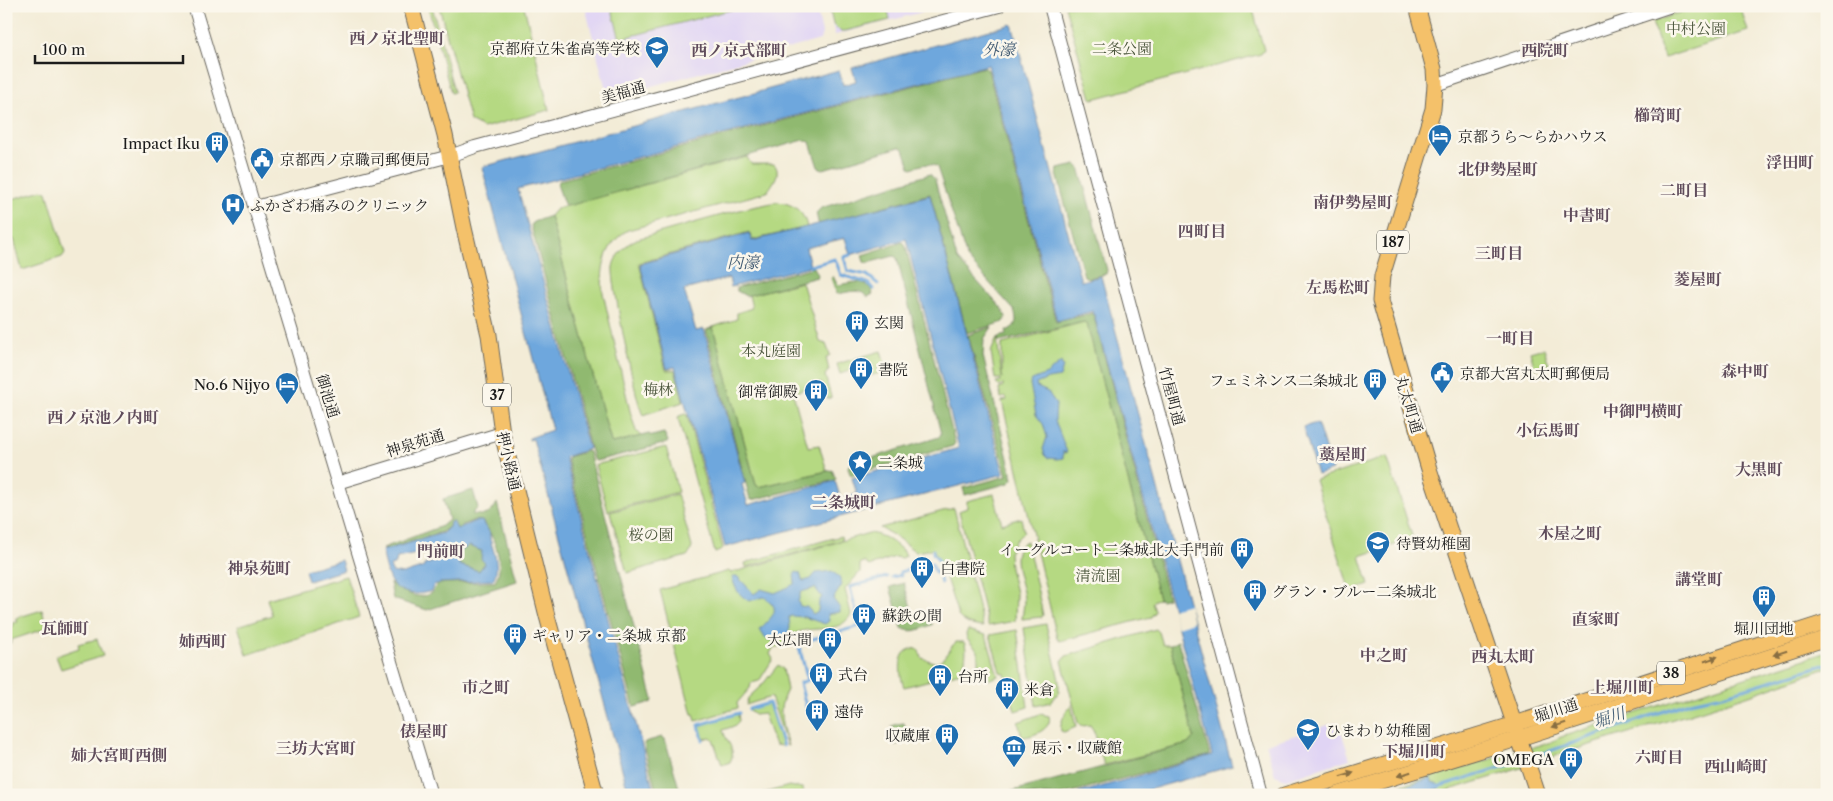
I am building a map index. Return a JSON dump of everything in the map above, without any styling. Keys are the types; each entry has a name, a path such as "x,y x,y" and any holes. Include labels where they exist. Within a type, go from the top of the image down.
{"main road":[{"name":"押小路通","path":"411,6 445,134 464,228 489,335 502,433 547,616 596,795"},
{"name":"丸太町通","path":"1417,6 1434,69 1433,109 1382,276 1379,290 1380,301 1429,469 1538,795"},
{"name":"堀川通","path":"1284,795 1519,737 1827,622"},
{"name":"堀川通","path":"1336,795 1827,638"}],"street":[{"name":"御池通","path":"194,6 431,795"},
{"name":"美福通","path":"254,207 450,156 475,147 999,6"},
{"name":"竹屋町通","path":"1050,6 1261,795"},
{"path":"1435,85 1671,6"},
{"name":"神泉苑通","path":"337,483 502,433"}],"shaded area":[{"name":"京都府立朱雀高等学校","path":"585,6 816,6 822,33 820,40 608,98"},
{"path":"828,6 945,6 835,35"},
{"name":"ひまわり幼稚園","path":"1338,722 1350,759 1286,779 1275,775 1266,744"}],"green space":[{"path":"428,6 432,6 454,92 451,93"},
{"path":"439,6 524,6 549,110 483,128 470,121"},
{"path":"611,6 745,6 620,39"},
{"path":"829,6 887,6 890,20 841,32 833,24"},
{"name":"二条公園","path":"1065,6 1252,6 1264,50 1261,54 1093,99 1091,98"},
{"name":"中村公園","path":"1699,6 1740,6 1748,31 1664,58 1652,22"},
{"path":"984,67 988,70 1056,322 1093,313 1168,598 1159,599 1087,324 1084,322 999,342 998,337 1006,335 1006,331 1016,323 1014,310 967,258 937,167 928,164 910,167 904,149 900,147 823,169 818,167 810,142 804,140 568,206 564,204 557,184 560,180"},
{"path":"747,157 751,164 774,164 776,167 776,178 767,192 628,230 620,235 609,249 602,275 603,293 630,411 636,431 641,436 613,443 611,442 550,216 559,208"},
{"path":"1076,165 1079,167 1107,270 1106,274 1088,278 1084,276 1057,174 1058,169"},
{"path":"930,174 935,180 957,259 1002,309 1006,317 1004,322 967,333 930,194 819,224 818,222 816,213 821,208"},
{"path":"42,190 47,192 65,253 62,257 22,270 14,239 6,241 6,201"},
{"name":"梅林","path":"777,202 788,204 797,209 806,221 807,227 752,240 749,232 639,263 666,370 675,370 683,400 683,402 643,415 630,367 613,277 614,263 619,254 625,247 637,239 743,209"},
{"path":"550,216 611,442 649,434 652,436 664,433 668,441 667,443 596,461 593,459 531,226 533,222"},
{"path":"903,242 955,443 953,446 852,475 850,474 849,465 939,437 941,434 897,258 894,256 867,263 864,262 862,255"},
{"path":"814,267 818,275 817,277 746,296 737,291 736,288"},
{"path":"833,276 839,285 854,282 864,283 868,285 873,294 868,297 861,292 837,294 831,278"},
{"name":"本丸庭園","path":"802,282 820,342 826,344 830,355 826,358 829,370 825,375 831,398 827,399 820,383 793,393 808,447 819,445 827,471 759,487 756,485 713,327 737,319 737,313 752,308 749,295"},
{"name":"清流園","path":"1084,322 1087,323 1159,599 1154,600 1152,603 1155,611 1151,617 1060,641 1057,638 1002,401 1007,400 1006,397 1001,398 999,389 1003,384 999,386 996,382 1001,381 1001,379 995,379 991,352 997,338 1002,378 1002,344"},
{"path":"713,327 756,485 759,487 832,470 835,480 750,499 706,330"},
{"path":"992,327 984,339 983,356 1013,479 1009,483 965,495 963,488 1007,476 968,335"},
{"path":"1544,348 1549,365 1535,369 1530,352"},
{"path":"881,351 887,371 883,372 882,366 878,367 880,373 859,379 856,369 840,374 837,364"},
{"path":"685,414 687,415 723,548 715,553 678,418"},
{"path":"666,447 678,492 608,511 595,465"},
{"path":"587,451 589,452 653,700 652,702 634,707 567,459"},
{"path":"1387,457 1413,539 1360,556 1369,585 1350,591 1315,480"},
{"path":"473,490 478,508 472,514 490,513 497,503 517,581 427,610 393,599 390,583 410,594 422,596 432,592 441,583 495,582 499,572 499,557 489,531 482,521 475,520 457,529 449,527 442,532 384,550 383,548 442,526 449,520 443,499"},
{"name":"桜の園","path":"677,494 692,547 690,553 687,556 627,573 610,512"},
{"path":"994,494 1002,524 1021,518 1024,532 1015,541 1009,553 1010,568 1016,593 1015,621 988,626 959,511 967,508 967,501"},
{"path":"954,508 983,627 969,624 958,616 942,565 933,549 916,552 895,536 880,528"},
{"path":"869,533 879,535 893,542 906,556 902,558 895,557 869,566 864,562 860,563 860,572 845,589 851,614 846,621 834,627 796,633 780,646 773,648 770,654 773,659 759,681 751,683 750,688 737,703 738,708 696,721 694,714 692,714 660,590 729,571 731,573"},
{"path":"841,536 842,540 746,567 745,563"},
{"path":"1027,541 1043,615 1042,617 1022,619 1024,599 1016,559 1017,551"},
{"path":"469,546 482,551 485,563 479,571 459,565 459,552"},
{"path":"346,576 359,617 247,655 238,626 272,615 267,599"},
{"path":"904,583 912,611 909,615 912,618 923,617 933,624 913,631 902,628 890,587"},
{"path":"42,610 47,628 11,640 11,643 6,645 6,624 7,628 14,626 13,623 18,622 16,618"},
{"path":"1046,624 1059,680 1059,692 1051,702 1036,706 1024,628"},
{"path":"1156,629 1159,632 1163,645 1170,645 1194,737 1188,744 1104,765 1094,731 1090,725 1082,726 1078,723 1062,661 1066,656"},
{"path":"968,630 986,635 998,676 987,680 980,675 978,651 967,639 966,634"},
{"path":"1017,630 1028,707 1015,711 1005,674 1000,672 990,635"},
{"path":"97,639 103,656 61,669 56,656 79,648 78,644"},
{"path":"1178,641 1210,755 1061,795 998,795 1188,744 1194,737 1170,645"},
{"path":"956,642 964,642 966,649 965,661 961,672 904,687 900,669 906,652 911,649 918,649 922,658 936,663 942,659"},
{"path":"1827,652 1827,668 1741,698 1506,773 1433,795 1366,795 1551,742 1561,737"},
{"path":"778,665 783,669 787,690 782,705 781,718 788,746 771,697 746,705 748,698 763,684"},
{"path":"768,703 781,746 775,745 764,714 754,715 749,710"},
{"path":"1071,705 1076,727 1064,732 1061,731 1062,721"},
{"path":"738,713 739,721 734,726 723,730 732,749 732,757 730,762 722,765 713,739 710,737 704,739 700,726"},
{"path":"1040,714 1049,716 1048,725 1036,734 1022,737 1018,722"},
{"path":"904,723 910,741 895,745 892,726"},
{"path":"662,737 665,739 681,795 657,795 644,744 645,742"},
{"path":"789,786 802,788 805,794 757,795"}],"water":[{"name":"外濠","path":"1012,24 1081,281 1101,276 1232,766 1130,795 1072,795 1212,755 1093,311 1057,321 988,65 518,189 589,449 565,457 655,795 629,795 533,439 529,440 529,438 552,430 482,167 839,70 843,85 856,81 852,68"},
{"name":"内濠","path":"930,195 1004,474 725,547 675,367 667,369 640,264 749,233 752,241","holes":["845,238 850,255 906,239 959,448 852,478 857,494 841,499 835,481 748,505 742,484 745,483 704,329 696,331 684,290 729,278 731,287 810,266 806,248"]},
{"path":"1061,362 1063,367 1060,377 1036,384 1037,387 1048,392 1056,404 1055,421 1067,452 1063,451 1063,458 1057,459 1048,458 1045,455 1043,449 1047,437 1043,424 1036,415 1030,384 1032,380 1047,374"},
{"path":"1317,423 1332,470 1317,475 1303,427"},
{"path":"453,521 457,529 475,521 482,521 490,532 490,541 496,561 496,571 493,580 440,583 434,585 431,591 420,594 400,590 391,582 382,551 443,533 449,527 450,522","holes":["469,546 482,551 481,559 485,563 479,571 459,565 459,552","433,552 436,561 424,565 424,567 403,574 392,572 390,566 395,565 397,558"]},
{"path":"341,560 344,570 308,581 305,570"},
{"path":"832,571 839,577 842,585 833,599 840,608 840,612 828,614 829,621 825,624 804,617 791,616 789,617 790,628 787,635 774,641 765,638 760,630 773,615 774,607 764,597 749,601 745,599 734,585 732,577 737,576 754,594 761,589 775,593 795,583 794,575 796,572 800,573 804,581 811,579 816,573","holes":["815,588 822,597 819,601 818,611 813,614 807,607 800,606 798,602 801,592"]},
{"path":"1431,778 1432,782 1438,784 1439,789 1423,794 1419,791 1408,795 1377,795"}],"pier":[{"path":"1189,604 1193,622 1177,627 1172,609"}],"waterway":[{"path":"850,255 844,257 848,271 867,275 878,284"},
{"path":"810,266 835,259 841,275 868,283 873,289"},
{"path":"933,550 939,561"},
{"path":"892,577 901,575 900,572 932,564 935,573 938,572 941,583"},
{"path":"807,710 800,683 808,680 798,643 860,626 850,587 887,577"},
{"name":"堀川","path":"1530,758 1690,702 1723,695 1827,664"},
{"path":"749,709 769,703 783,746"},
{"path":"703,740 699,725 739,713"},
{"name":"堀川","path":"1437,787 1522,761"}],"place":[{"name":"京都府立朱雀高等学校","path":"657,69"},
{"name":"京都うら〜らかハウス","path":"1440,157"},
{"name":"Impact Iku","path":"217,164"},
{"name":"京都西ノ京職司郵便局","path":"262,180"},
{"name":"ふかざわ痛みのクリニック","path":"233,226"},
{"name":"玄関","path":"857,343"},
{"name":"書院","path":"861,390"},
{"name":"京都大宮丸太町郵便局","path":"1442,394"},
{"name":"フェミネンス二条城北","path":"1375,401"},
{"name":"No.6 Nijyo","path":"287,405"},
{"name":"御常御殿","path":"816,412"},
{"name":"二条城","path":"860,483"},
{"name":"待賢幼稚園","path":"1378,564"},
{"name":"イーグルコート二条城北大手門前","path":"1242,570"},
{"name":"白書院","path":"922,589"},
{"name":"グラン・ブルー二条城北","path":"1255,612"},
{"name":"堀川団地","path":"1764,618"},
{"name":"蘇鉄の間","path":"864,636"},
{"name":"ギャリア・二条城 京都","path":"515,656"},
{"name":"大広間","path":"830,660"},
{"name":"式台","path":"821,695"},
{"name":"台所","path":"940,697"},
{"name":"米倉","path":"1007,710"},
{"name":"遠侍","path":"817,732"},
{"name":"ひまわり幼稚園","path":"1308,751"},
{"name":"収蔵庫","path":"947,756"},
{"name":"展示・収蔵館","path":"1014,768"},
{"name":"OMEGA","path":"1571,780"}],"district":[{"name":"西ノ京北聖町","path":"397,38"},
{"name":"西ノ京式部町","path":"739,50"},
{"name":"西院町","path":"1545,50"},
{"name":"櫛笥町","path":"1658,115"},
{"name":"浮田町","path":"1790,162"},
{"name":"北伊勢屋町","path":"1498,169"},
{"name":"二町目","path":"1684,190"},
{"name":"南伊勢屋町","path":"1353,202"},
{"name":"中書町","path":"1587,215"},
{"name":"四町目","path":"1202,231"},
{"name":"三町目","path":"1499,253"},
{"name":"菱屋町","path":"1698,279"},
{"name":"左馬松町","path":"1338,287"},
{"name":"一町目","path":"1510,338"},
{"name":"森中町","path":"1745,371"},
{"name":"中御門横町","path":"1643,411"},
{"name":"西ノ京池ノ内町","path":"103,417"},
{"name":"小伝馬町","path":"1548,430"},
{"name":"藁屋町","path":"1343,454"},
{"name":"大黒町","path":"1759,469"},
{"name":"二条城町","path":"844,502"},
{"name":"木屋之町","path":"1570,533"},
{"name":"門前町","path":"441,551"},
{"name":"神泉苑町","path":"259,568"},
{"name":"講堂町","path":"1699,579"},
{"name":"直家町","path":"1596,619"},
{"name":"瓦師町","path":"65,628"},
{"name":"姉西町","path":"203,641"},
{"name":"中之町","path":"1384,655"},
{"name":"西丸太町","path":"1503,656"},
{"name":"市之町","path":"486,687"},
{"name":"上堀川町","path":"1622,687"},
{"name":"俵屋町","path":"424,731"},
{"name":"三坊大宮町","path":"316,748"},
{"name":"下堀川町","path":"1414,751"},
{"name":"姉大宮町西側","path":"119,755"},
{"name":"六町目","path":"1659,757"},
{"name":"西山崎町","path":"1736,766"}]}
